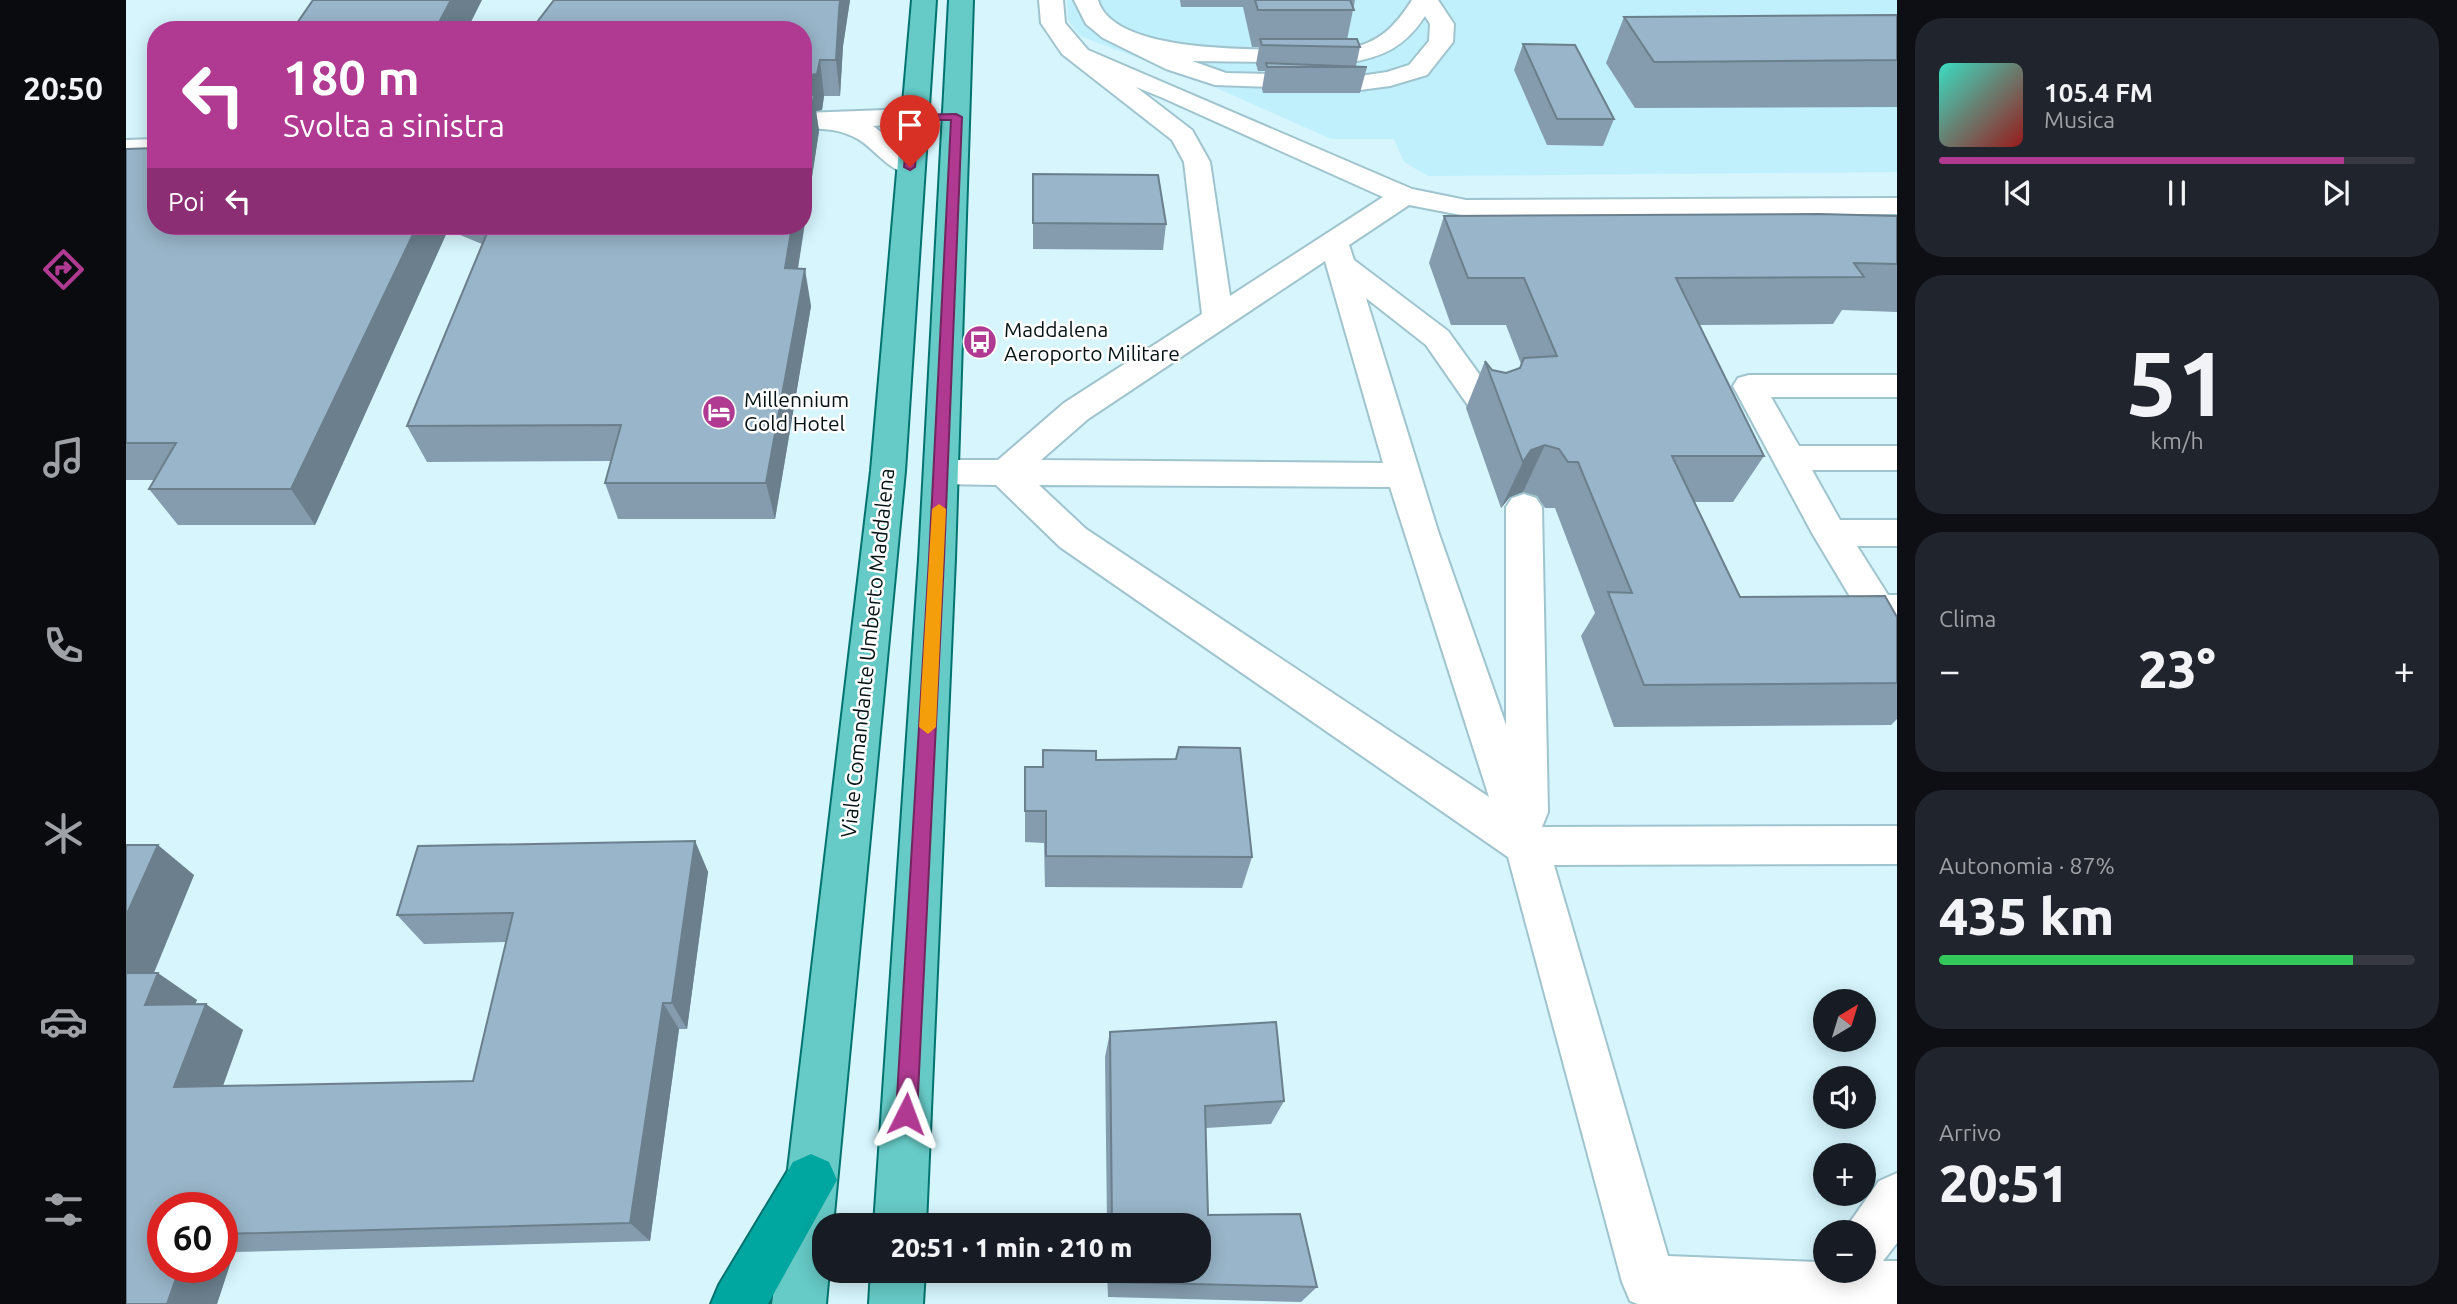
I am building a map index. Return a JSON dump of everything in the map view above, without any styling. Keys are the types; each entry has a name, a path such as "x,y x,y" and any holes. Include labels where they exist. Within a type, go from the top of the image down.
{"highway":[{"path":"738,1304 811,1180"}],"main road":[{"name":"Viale Comandante Umberto Maddalena","path":"799,1304 888,471 924,0"},
{"path":"901,1213 941,472 961,0"},
{"path":"914,117 956,117"},
{"path":"888,471 941,472"},
{"path":"896,1304 897,1283"}],"street":[{"path":"1051,0 1053,23 1060,37 1183,136 1197,162 1218,318"},
{"path":"1086,0 1089,12 1097,24 1111,33 1175,64 1224,80 1360,83 1390,79 1418,70 1441,42 1442,24 1425,0 1406,29 1392,44 1374,53 1347,56 1182,54"},
{"path":"1406,29 1418,70"},
{"path":"1111,33 1182,54 1224,80"},
{"path":"1081,56 1172,93 1404,196 1466,208 1897,206"},
{"path":"812,121 914,117"},
{"path":"832,120 867,133 910,167"},
{"path":"126,148 147,147"},
{"path":"1005,473 1076,411 1218,318 1337,253 1404,196"},
{"path":"1337,253 1437,338 1486,406"},
{"path":"1337,253 1403,475 1527,846 1649,1282 1813,1280"},
{"path":"1897,386 1749,386 1829,533 1877,610 1897,610"},
{"path":"1788,458 1897,458"},
{"path":"941,472 1403,475"},
{"path":"1005,473 1073,538 1527,846 1897,845"},
{"path":"1524,507 1527,846"},
{"path":"1829,533 1897,533"},
{"path":"1876,1228 1897,1199"},
{"path":"1860,1283 1897,1288"}],"shaded area":[{"path":"1067,0 1897,0 1897,172 1428,176 1404,162 1394,139 1331,139 1212,86 1080,36 1068,20"}],"building":[{"path":"313,0 451,0 440,21 298,21"},
{"path":"554,0 840,0 836,60 820,60 817,74 812,75 812,21 538,21"},
{"path":"1255,0 1350,0 1354,10 1258,10"},
{"path":"1897,15 1897,60 1654,62 1624,17"},
{"path":"1260,39 1357,39 1360,47 1262,45"},
{"path":"1523,44 1575,45 1614,119 1557,119"},
{"path":"1266,63 1366,67 1267,67"},
{"path":"147,148 147,235 413,235 291,489 149,489 176,443 126,443 126,149"},
{"path":"1033,174 1158,175 1166,224 1033,223"},
{"path":"1444,216 1897,216 1897,264 1854,263 1864,277 1676,278 1764,456 1672,456 1740,597 1885,596 1897,617 1897,683 1644,685 1608,592 1632,593 1578,462 1568,462 1559,449 1545,445 1531,450 1523,462 1485,361 1492,370 1506,373 1520,368 1524,358 1557,356 1524,278 1468,278"},
{"path":"486,235 790,235 785,268 805,269 766,483 605,483 621,425 407,426"},
{"path":"1179,747 1240,748 1252,857 1046,856 1046,811 1025,811 1025,767 1043,767 1043,750 1096,751 1096,760 1176,759"},
{"path":"695,841 672,1003 663,1003 630,1223 238,1234 238,1192 147,1192 147,1283 174,1283 167,1304 126,1304 126,973 158,973 145,1005 206,1004 174,1087 473,1081 513,913 397,915 418,846"},
{"path":"126,845 158,845 126,916"},
{"path":"1276,1022 1284,1101 1205,1106 1208,1213 1112,1213 1110,1032"},
{"path":"1300,1214 1317,1287 1154,1283 1211,1283 1211,1215"}],"slow traffic":[{"path":"928,727 939,509"}],"place":[{"name":"Maddalena Aeroporto Militare","path":"980,342"},
{"name":"Millennium Gold Hotel","path":"719,412"}],"route":[{"path":"906,1114 937,559 956,117 914,117 910,167"}]}
